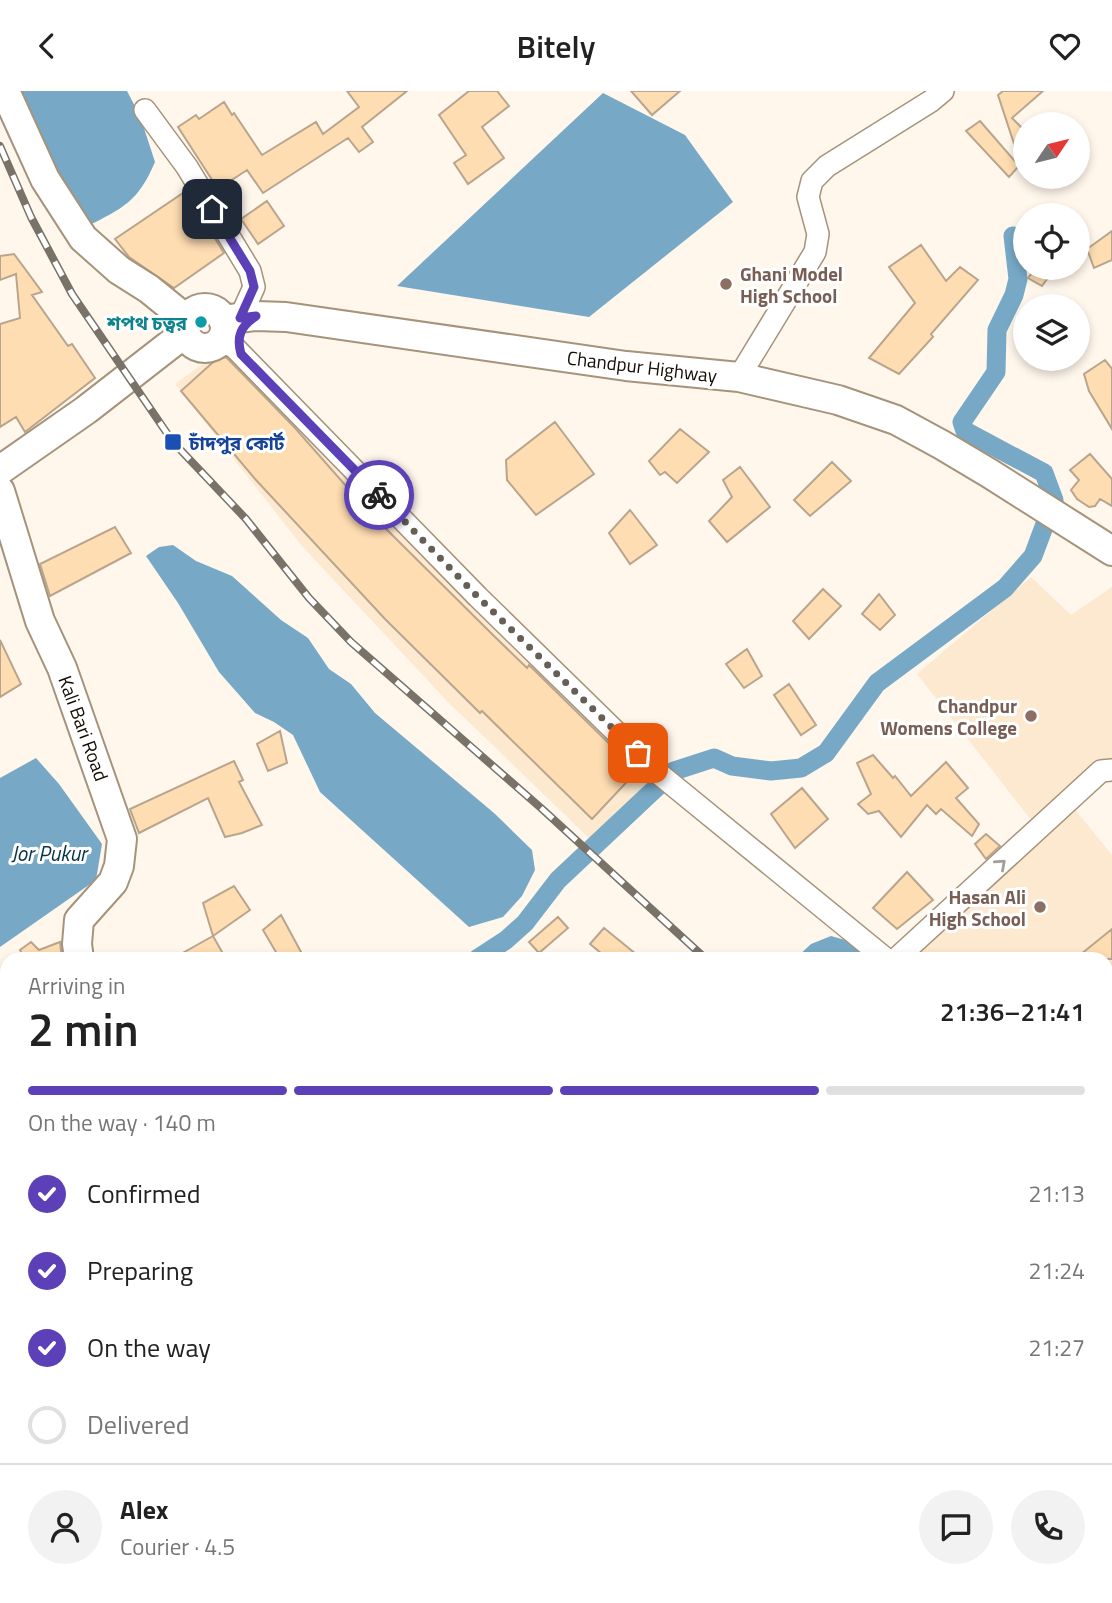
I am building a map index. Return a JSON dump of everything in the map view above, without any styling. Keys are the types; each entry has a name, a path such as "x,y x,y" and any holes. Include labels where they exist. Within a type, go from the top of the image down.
{"main road":[{"path":"0,470 86,410 186,326 149,289 119,270 83,238 45,180 5,91"},
{"name":"Chandpur Highway","path":"186,326 195,311 208,309 236,330 286,317 626,366 738,377 838,400 897,420 989,473 1112,551"},
{"name":"Kali Bari Road","path":"0,491 40,621 62,668 122,839 119,866 113,881 79,920 78,952"}],"street":[{"path":"738,377 815,252 818,234 808,197 812,181 827,166 943,91"},
{"path":"145,110 187,167 250,271 254,287 236,330 478,597 658,773 877,952"},
{"path":"904,952 1101,771 1112,770"}],"shaded area":[{"path":"227,346 402,534 653,783 592,841 447,701 302,546 175,384"},
{"name":"Chandpur Womens College","path":"1031,577 1071,615 1112,587 1112,758 1035,825 917,674"},
{"name":"Hasan Ali High School","path":"1073,807 1112,855 1112,952 919,952"}],"water":[{"path":"11,91 127,91 140,116 155,162 135,195 120,209 86,227"},
{"path":"603,93 685,135 733,202 589,317 397,286"},
{"path":"173,545 196,561 232,576 281,620 308,638 329,669 351,684 375,713 494,813 532,850 535,870 522,896 503,917 469,927 320,792 293,735 255,713 219,672 146,556 159,547"},
{"name":"Jor Pukur","path":"36,758 59,784 102,844 96,880 0,947 0,778"},
{"path":"831,936 845,940 860,952 802,952 811,944"}],"building":[{"path":"347,91 407,91 362,127 373,142 359,152 348,138 263,193 247,170 218,189 178,127 196,115 199,119 224,102 262,155 316,122 323,134 359,107"},
{"path":"469,91 497,91 509,106 482,127 504,158 468,184 454,163 466,155 439,115"},
{"path":"631,91 680,91 652,115"},
{"path":"1003,91 1043,91 1019,112 1013,112 1013,141 998,95"},
{"path":"980,121 1013,159 1013,173 1009,177 966,131"},
{"path":"186,191 224,253 174,288 129,257 115,239"},
{"path":"267,201 284,226 258,244 241,219"},
{"path":"1112,231 1112,260 1094,268 1090,247"},
{"path":"921,245 946,281 960,267 978,280 931,334 933,337 899,374 869,358 915,303 889,267"},
{"path":"14,254 42,292 32,295 68,346 72,344 95,378 25,432 16,417 0,427 0,324 20,318 16,274 0,280 0,256"},
{"path":"1032,280 1046,280 1042,286"},
{"path":"221,355 295,428 368,511 527,668 529,665 637,771 592,819 385,619 256,480 181,391"},
{"path":"1105,360 1112,369 1112,429 1089,391 1084,374"},
{"path":"555,422 594,474 536,515 507,480 506,460"},
{"path":"680,429 709,452 677,483 665,472 660,475 649,461"},
{"path":"1090,454 1112,479 1112,506 1100,499 1095,506 1089,507 1077,499 1071,490 1079,480 1070,470"},
{"path":"832,462 851,481 810,516 794,500"},
{"path":"740,467 770,507 727,542 709,521 732,497 723,480"},
{"path":"630,510 657,545 630,564 609,533"},
{"path":"115,527 131,553 50,596 40,564"},
{"path":"823,589 841,606 809,639 793,621"},
{"path":"879,594 895,615 880,630 862,614"},
{"path":"0,640 21,684 0,697"},
{"path":"747,649 762,676 744,688 726,664"},
{"path":"789,684 816,725 801,735 774,695"},
{"path":"280,731 287,763 268,771 257,744"},
{"path":"873,755 911,796 946,762 968,788 956,798 979,824 972,836 941,809 936,814 927,805 901,837 879,811 868,814 858,804 871,794 857,763"},
{"path":"234,761 243,780 239,782 262,825 225,837 208,798 139,833 130,809"},
{"path":"802,788 828,819 795,848 771,814"},
{"path":"986,834 1000,846 986,859 975,844"},
{"path":"907,872 933,900 897,929 873,908"},
{"path":"234,886 250,910 213,936 203,903"},
{"path":"281,915 301,952 276,952 263,930"},
{"path":"558,917 568,928 540,952 529,942"},
{"path":"604,928 633,952 600,952 590,944"},
{"path":"1112,929 1112,952 1084,952"},
{"path":"213,936 222,952 184,952"},
{"path":"31,942 39,950 60,942 61,952 21,952 20,950"}],"waterway":[{"path":"488,952 525,923 558,880 674,771 714,758 732,766 771,771 801,768 826,753 877,683 1005,588 1033,556 1054,500 1044,473 965,431 962,422 996,372 997,330 1014,295 1018,280"}],"railway":[{"path":"0,146 31,217 72,294 173,442 246,519 309,598 351,642 541,808 698,952"}],"way so far":[{"path":"379,495 478,597 638,753"}],"place":[{"name":"Ghani Model High School","path":"726,284"},
{"name":"শপথ চত্বর","path":"201,322"},
{"name":"চাঁদপুর কোর্ট","path":"173,442"},
{"name":"Chandpur Womens College","path":"1031,716"},
{"name":"Hasan Ali High School","path":"1040,907"}],"route":[{"path":"212,209 250,271 254,287 240,318 256,316 240,331 238,338 241,354 379,495"}]}
